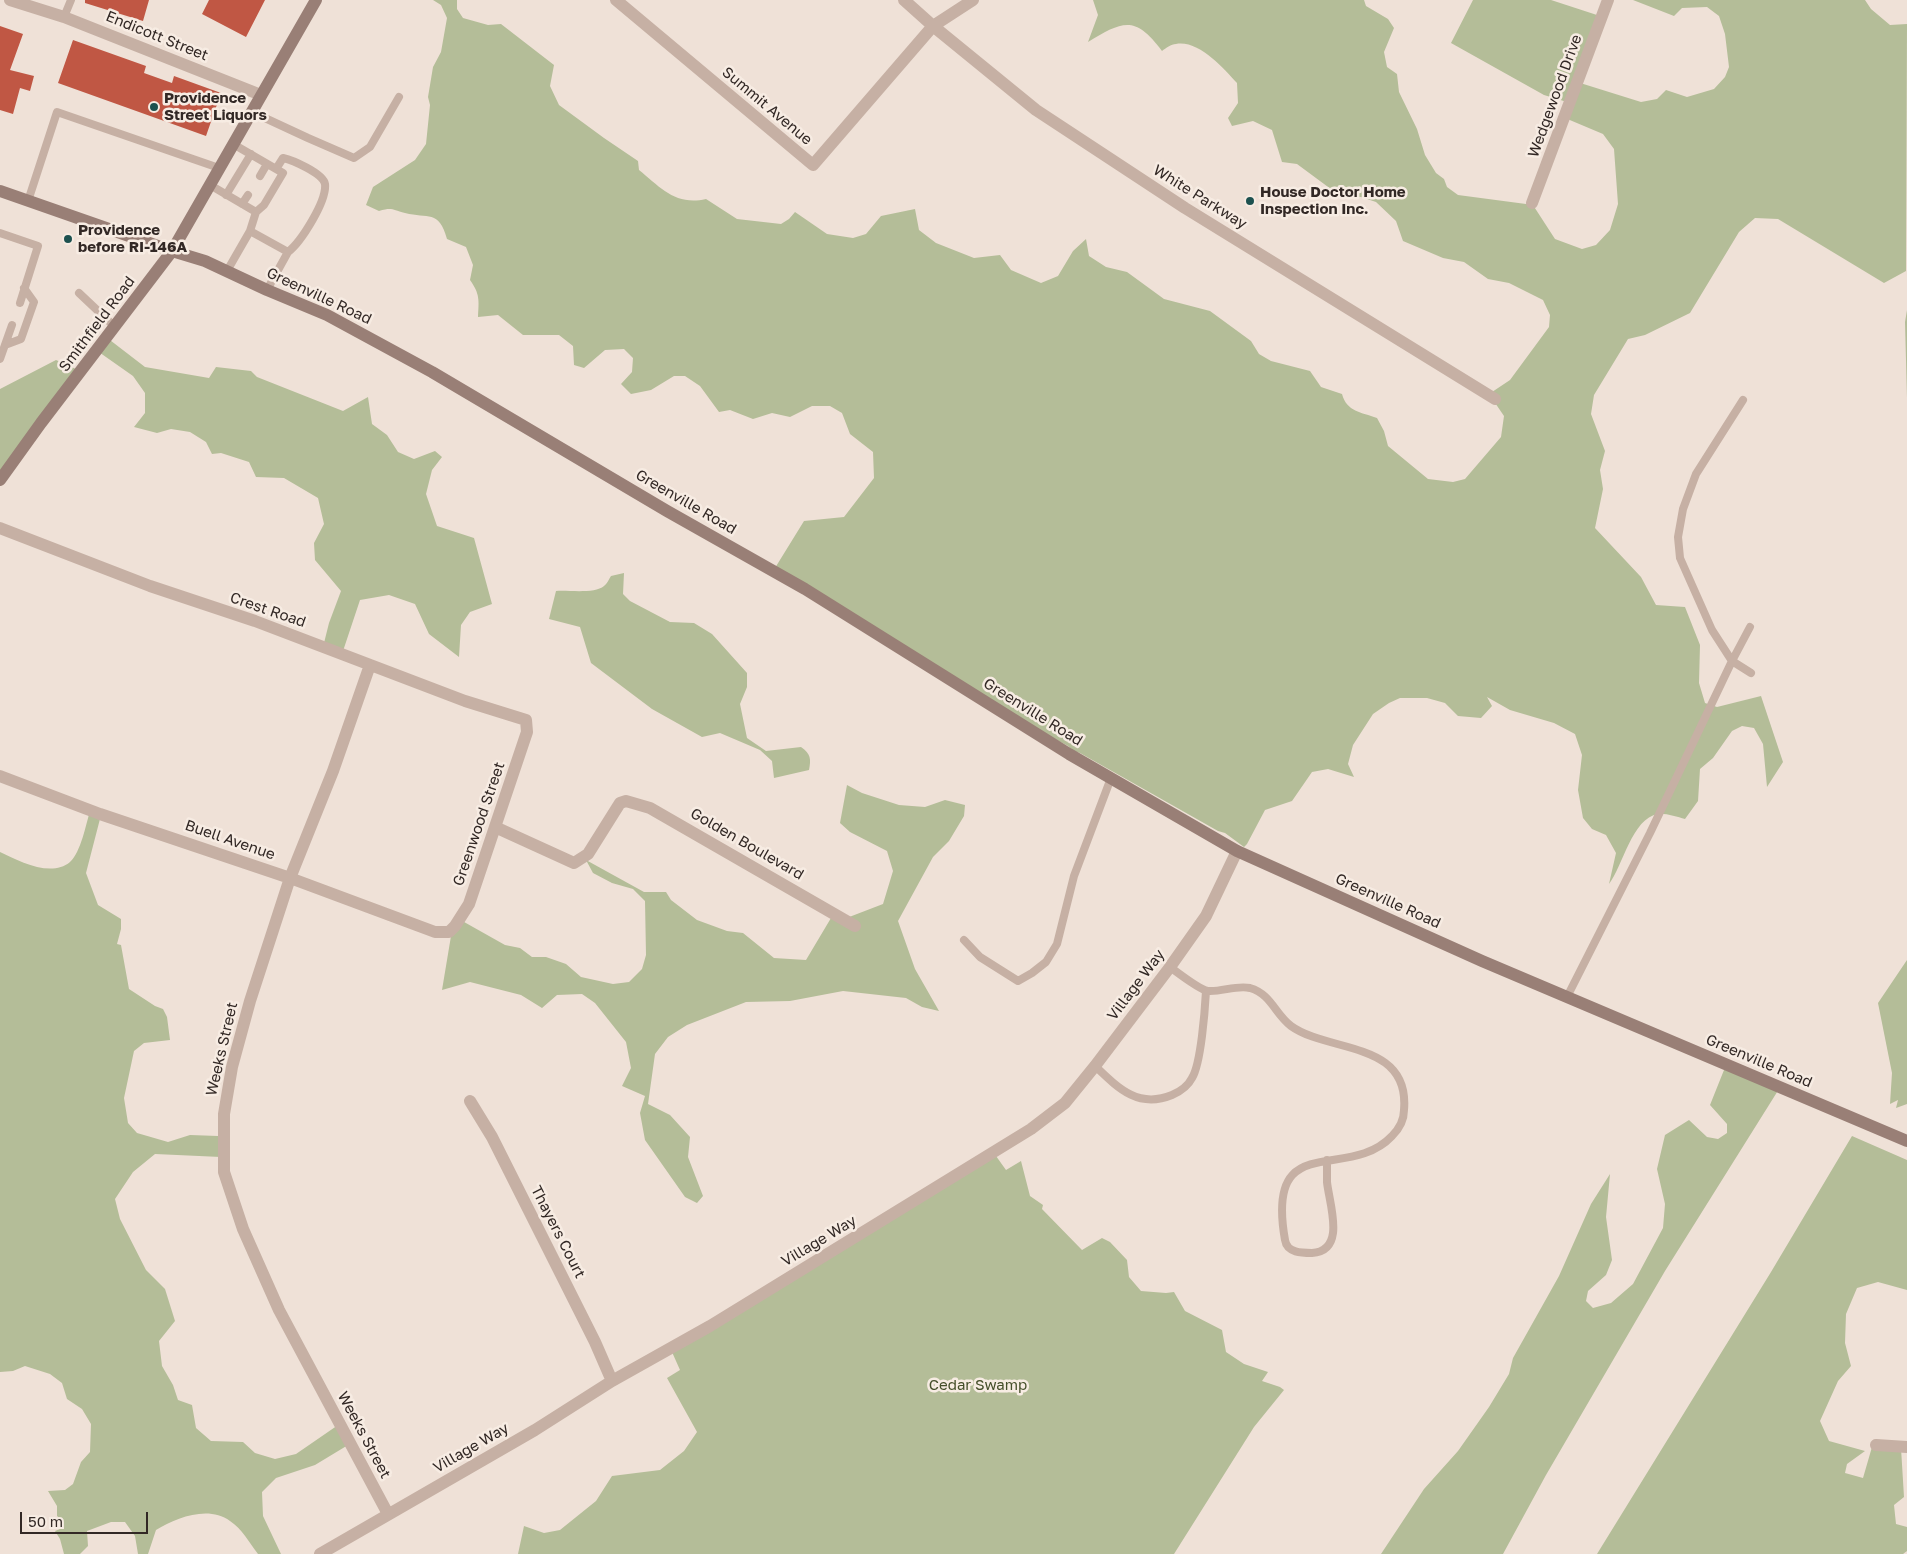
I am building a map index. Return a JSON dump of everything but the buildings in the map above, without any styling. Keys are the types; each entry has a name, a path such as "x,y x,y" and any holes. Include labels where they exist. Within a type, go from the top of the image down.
{"main road":[{"name":"Smithfield Road","path":"0,480 41,422 172,252 316,0"},
{"name":"Greenville Road","path":"0,191 172,252 205,261 266,290 328,314 441,377 668,512 805,589 1111,778 1237,851 1408,929 1907,1141"}],"street":[{"name":"Endicott Street","path":"10,0 64,17 261,95"},
{"name":"Summit Avenue","path":"616,0 813,165 933,26 973,0"},
{"name":"White Parkway","path":"904,0 1036,110 1185,208 1495,399"},
{"name":"Wedgewood Drive","path":"1532,204 1608,0"},
{"name":"Crest Road","path":"0,528 150,586 255,621 465,701 526,720"},
{"name":"Weeks Street","path":"370,665 333,770 290,878 250,1001 232,1066 224,1114 224,1172 243,1229 279,1310 388,1514"},
{"name":"Greenwood Street","path":"449,932 456,926 469,904 527,732 526,720"},
{"name":"Buell Avenue","path":"0,776 100,814 290,878 435,932 449,932"},
{"name":"Golden Boulevard","path":"495,827 574,863 588,854 620,803 626,801 650,808 855,926"},
{"name":"Village Way","path":"320,1554 535,1430 612,1381 710,1326 1031,1129 1065,1103 1170,967 1206,916 1237,851"},
{"name":"Thayers Court","path":"470,1101 492,1137 595,1342 612,1381"},
{"path":"1876,1445 1907,1447"}],"lane":[{"path":"64,17 71,0"},
{"path":"252,112 354,158 370,147 399,97"},
{"path":"28,201 57,112 219,168"},
{"path":"227,271 250,231 256,212 264,205 283,173 233,144"},
{"path":"226,195 251,154"},
{"path":"266,290 288,252 295,247 321,204 325,185 323,178 293,160 283,158 276,169"},
{"path":"260,176 267,164"},
{"path":"210,185 256,212"},
{"path":"242,204 248,195"},
{"path":"250,231 288,252"},
{"path":"0,234 38,246 20,303"},
{"path":"5,345 22,339 34,302 24,288"},
{"path":"79,294 116,327"},
{"path":"0,358 12,325"},
{"path":"1743,400 1696,474 1683,509 1678,537 1680,558 1712,630 1732,662 1751,673"},
{"path":"1566,997 1650,833 1750,627"},
{"path":"964,940 980,957 1018,980 1032,973 1046,962 1056,944 1074,876 1111,778"},
{"path":"1170,967 1206,991 1250,988 1261,993 1269,999 1290,1026 1314,1037 1376,1056 1397,1075 1404,1093 1404,1111 1398,1129 1384,1145 1364,1154 1327,1160 1303,1166 1290,1179 1284,1193 1282,1207 1285,1243 1289,1249 1296,1252 1315,1253 1326,1248 1333,1239 1334,1224 1327,1182 1327,1160"},
{"path":"1095,1066 1128,1095 1144,1100 1162,1100 1179,1092 1193,1078 1205,1013 1206,991"}],"green space":[{"path":"433,0 457,0 457,9 463,18 488,25 501,24 554,65 550,86 559,105 638,161 639,170 662,189 677,198 695,201 706,199 737,219 781,224 795,212 827,234 853,238 866,234 881,216 915,209 919,230 936,243 974,258 1000,255 1011,270 1041,283 1058,276 1073,251 1086,239 1089,256 1106,267 1127,272 1164,299 1210,311 1251,341 1259,354 1271,361 1310,371 1321,387 1342,394 1344,400 1351,408 1377,418 1384,431 1388,446 1428,479 1453,482 1465,479 1501,437 1504,416 1489,394 1510,380 1549,327 1550,315 1543,300 1509,283 1488,279 1464,262 1443,258 1403,241 1396,221 1376,202 1361,197 1343,198 1297,164 1282,162 1272,130 1253,121 1232,126 1228,118 1238,103 1237,83 1218,63 1202,51 1193,46 1176,44 1162,51 1144,31 1128,25 1111,29 1088,42 1098,15 1093,0 1364,0 1366,6 1388,19 1394,28 1384,52 1387,67 1397,74 1399,92 1417,129 1425,155 1436,173 1444,179 1447,187 1458,195 1526,204 1531,202 1555,239 1582,249 1596,245 1610,230 1618,204 1614,149 1603,134 1565,118 1567,102 1544,95 1451,43 1473,0 1551,0 1600,16 1577,82 1641,102 1657,99 1666,90 1687,97 1714,89 1725,77 1729,67 1725,34 1719,16 1707,7 1682,8 1674,16 1633,0 1865,0 1871,9 1890,25 1907,24 1906,271 1884,283 1778,219 1755,218 1739,232 1690,313 1645,335 1628,339 1594,395 1591,414 1605,451 1600,470 1603,489 1595,528 1641,577 1656,605 1685,607 1700,645 1699,683 1705,703 1717,707 1761,696 1783,762 1767,787 1763,744 1754,728 1742,726 1732,731 1713,758 1700,769 1698,801 1685,819 1661,814 1649,817 1635,833 1609,884 1616,853 1606,835 1592,829 1583,818 1578,790 1582,755 1575,734 1554,723 1510,710 1487,697 1492,706 1481,718 1458,716 1445,703 1427,698 1400,698 1389,703 1373,714 1353,745 1348,764 1354,777 1328,769 1312,772 1292,801 1265,810 1244,847 1225,833 1218,831 1080,753 1073,751 1068,746 1038,730 775,568 804,521 844,517 874,478 873,452 850,434 842,413 830,406 812,406 790,417 772,413 753,419 730,410 719,412 700,386 685,376 674,376 651,390 631,394 621,384 632,372 633,358 624,349 605,350 584,368 574,365 573,346 559,335 523,335 498,315 478,317 478,297 476,289 470,280 473,265 466,247 447,239 440,223 432,217 413,215 390,209 379,211 366,205 373,187 415,160 426,144 430,105 428,97 433,67 441,52 447,18 441,5"},
{"path":"1907,310 1907,398 1905,322"},
{"path":"106,337 145,367 209,378 216,367 251,371 257,377 343,411 368,397 372,424 387,435 398,452 414,459 435,451 442,457 432,470 426,494 437,526 474,538 492,604 470,612 461,625 459,657 429,634 415,604 389,595 360,600 342,654 323,647 329,623 341,591 315,560 314,543 324,524 318,498 284,478 256,477 249,462 221,453 212,454 206,442 190,432 171,429 157,433 134,427 145,413 145,393 133,376 96,350"},
{"path":"56,360 78,370 0,477 0,389"},
{"path":"624,573 623,594 630,601 670,622 694,623 712,634 747,673 747,687 740,704 747,738 766,751 801,747 807,752 809,757 809,770 774,778 772,761 760,750 720,733 702,737 652,709 591,663 580,627 549,619 556,591 595,590 605,585 611,576"},
{"path":"847,785 862,793 899,805 925,807 945,800 965,805 964,816 949,841 933,857 898,921 915,969 939,1011 922,1007 906,998 843,991 790,1001 746,1002 687,1025 668,1037 655,1054 648,1104 670,1115 690,1137 688,1157 703,1196 697,1203 685,1197 645,1140 640,1113 645,1096 622,1086 631,1068 626,1042 595,1003 582,994 557,995 542,1008 521,995 470,982 442,990 453,924 457,918 505,945 520,948 532,957 546,957 566,964 581,977 613,984 629,982 642,969 646,955 645,901 633,889 612,883 593,873 586,860 644,892 666,892 671,900 697,920 727,931 743,933 774,958 806,960 831,918 844,919 883,904 893,871 887,851 850,832 840,823"},
{"path":"90,811 101,815 86,873 98,905 121,919 121,929 117,944 121,945 129,989 163,1009 167,1017 170,1040 144,1043 134,1051 124,1098 128,1123 137,1133 168,1142 190,1135 218,1136 221,1157 155,1154 133,1172 115,1199 120,1219 146,1270 165,1289 175,1321 159,1341 162,1366 173,1385 178,1400 192,1405 196,1428 211,1441 243,1442 255,1453 275,1459 296,1454 341,1423 353,1442 315,1465 276,1478 262,1492 263,1516 281,1554 258,1554 242,1532 230,1521 221,1516 202,1514 173,1521 156,1530 148,1554 138,1554 135,1536 125,1522 111,1522 87,1531 88,1546 80,1554 64,1554 60,1539 55,1531 60,1529 63,1521 57,1516 57,1506 48,1491 65,1490 73,1484 81,1462 90,1452 91,1424 82,1409 67,1399 62,1383 50,1374 25,1366 13,1371 0,1372 0,852 35,866 45,868 62,867 70,862 77,852"},
{"path":"1907,960 1907,1104 1896,1108 1898,1100 1890,1104 1892,1073 1878,1003"},
{"path":"1726,1065 1779,1089 1665,1271 1546,1475 1503,1554 1381,1554 1424,1489 1458,1451 1489,1407 1509,1374 1513,1358 1559,1276 1591,1204 1610,1174 1606,1217 1612,1260 1606,1275 1588,1291 1586,1301 1593,1308 1611,1303 1633,1284 1663,1228 1665,1204 1657,1169 1665,1135 1689,1120 1707,1137 1718,1139 1727,1133 1727,1124 1710,1105"},
{"path":"1852,1136 1907,1160 1907,1290 1878,1282 1857,1288 1846,1314 1845,1343 1851,1366 1838,1381 1820,1421 1829,1441 1865,1451 1847,1464 1845,1473 1863,1478 1872,1447 1901,1448 1904,1497 1894,1505 1896,1524 1907,1527 1907,1551 1903,1554 1597,1554 1771,1272"},
{"name":"Cedar Swamp","path":"996,1156 1006,1170 1021,1161 1030,1196 1043,1205 1042,1209 1082,1250 1102,1238 1110,1242 1127,1260 1129,1277 1141,1291 1174,1292 1185,1311 1222,1330 1226,1352 1244,1364 1268,1372 1262,1381 1284,1390 1254,1427 1174,1554 518,1554 524,1526 544,1533 560,1530 596,1501 612,1476 660,1470 684,1451 697,1432 667,1378 680,1370 672,1352"}],"place":[{"name":"Providence Street Liquors","path":"154,107"},
{"name":"House Doctor Home Inspection Inc.","path":"1250,201"},
{"name":"Providence before RI-146A","path":"68,239"}]}
